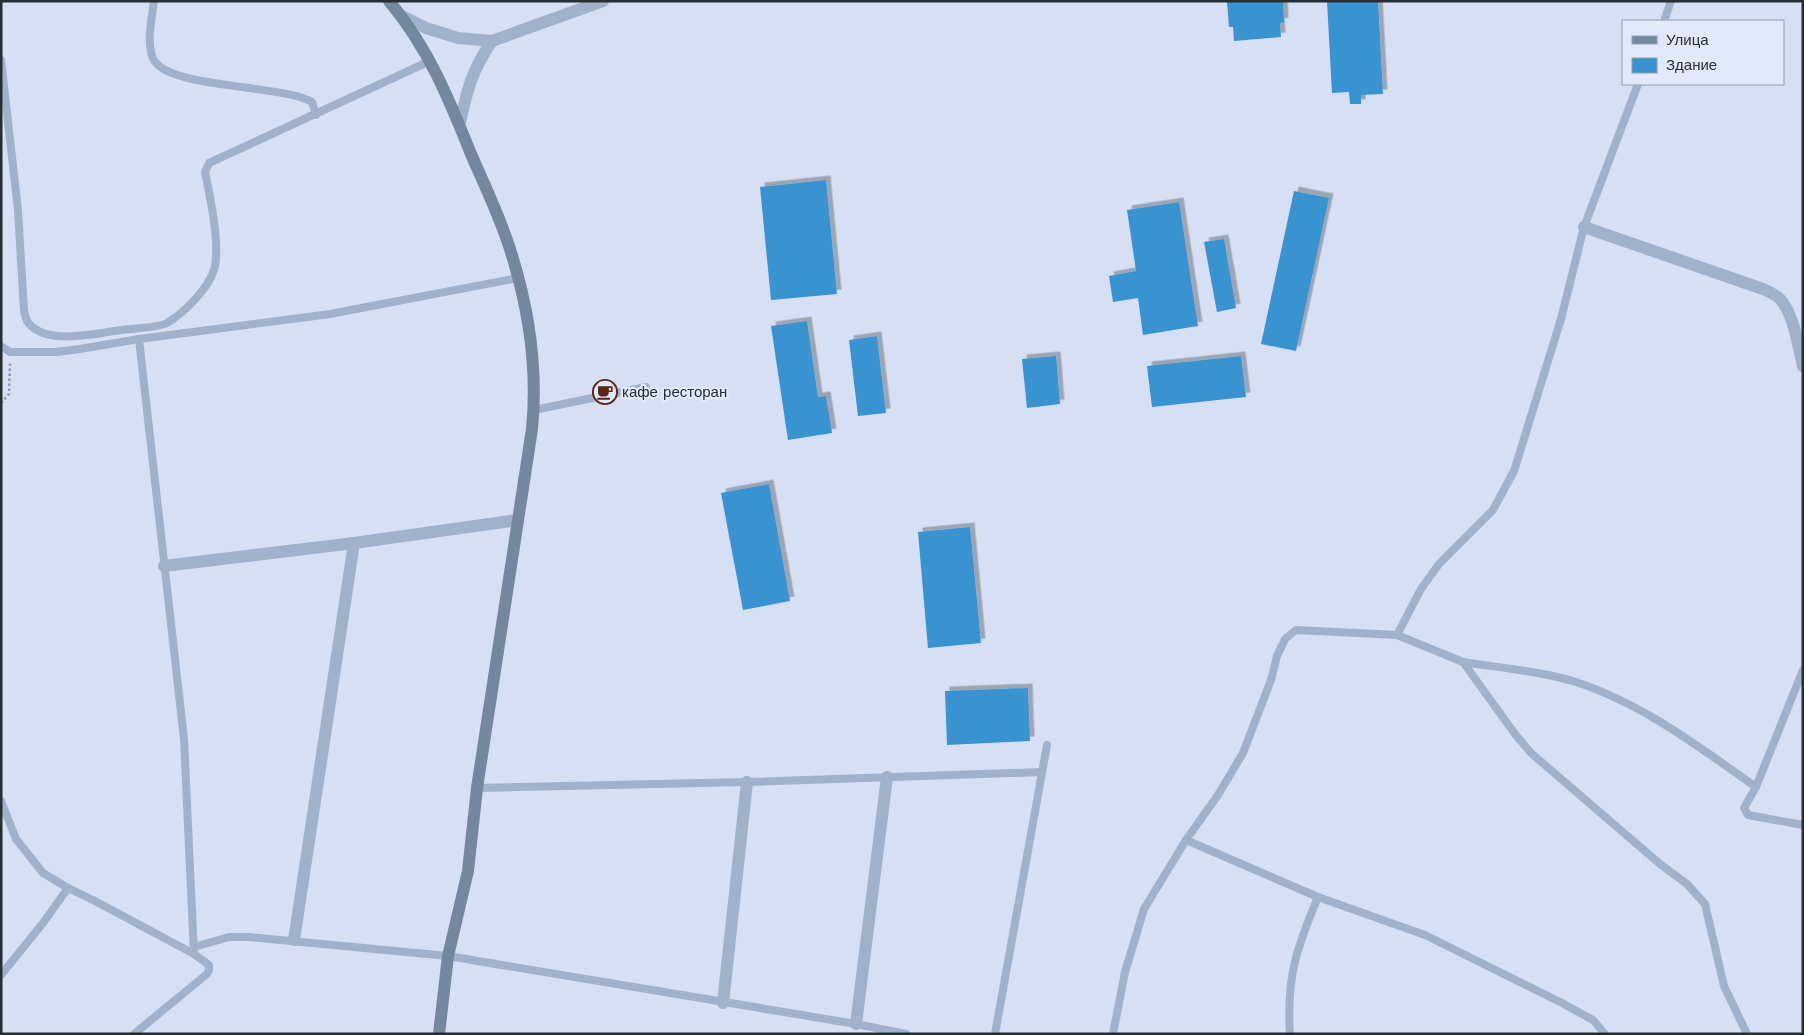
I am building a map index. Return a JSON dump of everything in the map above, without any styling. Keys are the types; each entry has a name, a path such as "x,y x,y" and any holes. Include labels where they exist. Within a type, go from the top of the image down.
{"main road":[{"path":"389,1 418,39 430,61 460,123 508,244 518,278 530,340 534,376 534,410 477,788 468,870 448,956 439,1034"}],"street":[{"path":"402,16 426,28 458,38 492,41 603,1"},
{"path":"460,123 470,79 492,41"},
{"path":"1584,227 1773,294 1780,300 1792,321 1803,366"},
{"path":"164,566 354,543 518,520"},
{"path":"294,940 354,543"},
{"path":"856,1024 887,777"},
{"path":"723,1002 747,782"}],"lane":[{"path":"154,1 150,40 153,59 159,66 173,74 236,87 296,95 312,102 316,114"},
{"path":"1664,20 1671,1"},
{"path":"1,60 18,210 24,311 27,321 34,327 44,333 62,337 164,324 183,312 203,288 213,273 216,264 217,250 205,172 209,163 430,61"},
{"path":"1397,635 1421,589 1439,564 1493,510 1514,471 1561,318 1584,227 1638,85"},
{"path":"1,346 10,352 64,351 139,339 330,314 518,278"},
{"path":"139,339 184,739 194,950"},
{"path":"534,410 646,387"},
{"path":"1113,1034 1125,972 1144,910 1186,840 1218,795 1243,754 1271,680 1277,656 1285,640 1296,630 1397,635 1463,662 1552,676 1576,682 1642,710 1687,738 1756,787"},
{"path":"1463,662 1531,753 1660,864 1687,884 1705,904 1724,986 1747,1034"},
{"path":"1803,670 1756,787 1744,808 1748,815 1803,825"},
{"path":"995,1034 1046,745"},
{"path":"477,788 747,782 1042,772"},
{"path":"1,801 16,839 43,873 68,888 194,950 209,965 209,970 206,974 134,1034"},
{"path":"1186,840 1318,896 1425,935 1593,1020 1605,1034"},
{"path":"1,974 43,923 68,888"},
{"path":"1290,1034 1288,1009 1292,968 1300,939 1318,896"},
{"path":"194,950 229,937 294,940 448,956 906,1034"}],"path":[{"path":"1,403 9,394 10,352"}],"building":[{"path":"1227,1 1283,1 1284,22 1280,23 1281,37 1234,41 1233,27 1229,27"},
{"path":"1327,1 1378,1 1383,94 1361,95 1361,104 1350,104 1349,92 1332,93"},
{"path":"826,180 837,294 771,300 760,187"},
{"path":"1294,191 1329,198 1296,351 1261,344"},
{"path":"1179,202 1198,326 1143,335 1138,298 1113,302 1109,276 1136,271 1127,210"},
{"path":"1224,239 1236,308 1217,312 1204,242"},
{"path":"807,321 818,397 826,396 832,433 788,440 771,326"},
{"path":"877,336 886,413 858,416 849,340"},
{"path":"1056,356 1060,404 1027,408 1022,359"},
{"path":"1241,356 1246,397 1152,407 1147,366"},
{"path":"769,484 790,601 743,610 721,493"},
{"path":"970,527 981,643 928,648 918,532"},
{"path":"1028,688 1030,741 947,745 945,691"}],"place":[{"name":"кафе ресторан","path":"605,392"}]}
